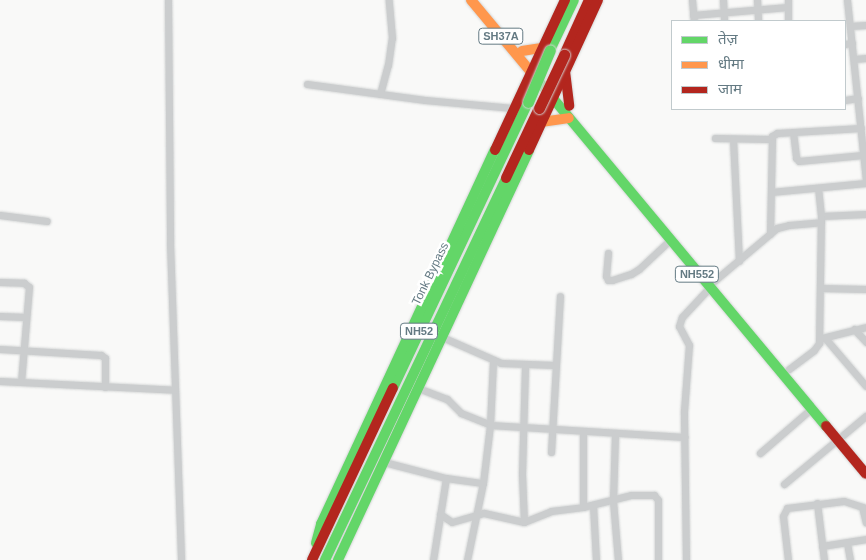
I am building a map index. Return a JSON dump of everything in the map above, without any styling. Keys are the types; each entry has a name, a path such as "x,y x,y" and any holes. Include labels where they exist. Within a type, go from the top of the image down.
{"main road":[{"name":"SH37A","path":"471,0 533,68"},
{"name":"SH37A","path":"480,0 522,51 533,68"},
{"path":"317,558 321,524 513,108 533,68 546,49 565,0"},
{"name":"Tonk Bypass","path":"317,558 528,102 546,49 574,0"},
{"name":"NH52","path":"317,558 539,108 589,0"},
{"path":"338,560 598,0"},
{"path":"522,51 546,49"},
{"name":"NH552","path":"533,68 554,94 569,118 670,240 789,369 866,474"},
{"path":"565,71 569,106"},
{"name":"NH552","path":"554,94 569,106 811,409 866,462"},
{"path":"541,122 569,118"}],"street":[{"path":"168,0 170,243 181,560"},
{"path":"380,94 388,65 392,38 389,0"},
{"path":"692,0 694,18 724,12 757,10 788,4 788,20"},
{"path":"723,0 724,20"},
{"path":"757,0 758,20"},
{"path":"770,192 866,182 863,131 854,59 849,43 848,0"},
{"path":"850,26 866,25"},
{"path":"854,59 866,58"},
{"path":"307,84 513,108"},
{"path":"846,100 858,98"},
{"path":"715,138 770,139 777,133 863,131"},
{"path":"793,132 796,158 799,161 864,158"},
{"path":"733,138 740,261"},
{"path":"770,139 770,234"},
{"path":"789,369 814,350 822,338 820,288 821,219 818,188"},
{"path":"686,560 684,410 689,346 679,326 679,322 712,284 782,226 866,214"},
{"path":"0,215 48,221"},
{"path":"608,253 606,276 608,280 612,280 631,274 639,269 670,240"},
{"path":"0,282 27,284 29,291 22,350 21,382"},
{"path":"820,288 866,289"},
{"path":"551,452 560,296"},
{"path":"0,316 26,317"},
{"path":"822,338 866,327"},
{"path":"854,330 866,342"},
{"path":"442,337 493,361 509,365 555,365"},
{"path":"822,338 866,386"},
{"path":"0,349 103,356 105,387"},
{"path":"467,560 483,483 490,425 493,361"},
{"path":"524,522 525,365"},
{"path":"0,381 175,390"},
{"path":"418,388 446,399 461,414 490,425 685,437"},
{"path":"760,453 811,409"},
{"path":"784,484 866,416"},
{"path":"583,432 583,507"},
{"path":"615,434 613,501 618,560"},
{"path":"384,462 446,478 483,483"},
{"path":"434,560 446,478"},
{"path":"440,514 452,522 460,522 477,514 484,513 524,522 551,511 613,501 631,495 649,494 657,496 658,560"},
{"path":"788,560 784,511 791,506 844,501 864,507 866,523"},
{"path":"817,504 824,560"},
{"path":"593,505 596,560"},
{"path":"822,546 866,539"},
{"path":"847,543 850,560"}],"traffic: fast":[{"path":"550,50 574,0"},
{"path":"528,102 550,50"},
{"path":"531,72 826,426"},
{"path":"393,388 528,102"},
{"path":"316,543 321,524 495,150"},
{"path":"338,560 529,150"},
{"path":"325,560 506,178"}],"traffic: slow":[{"path":"471,0 531,72"},
{"path":"522,51 542,48"},
{"path":"541,122 569,118"}],"traffic: jam":[{"path":"495,150 565,0"},
{"path":"564,55 589,0"},
{"path":"529,150 598,0"},
{"path":"539,108 564,55"},
{"path":"565,71 569,106"},
{"path":"506,178 539,108"},
{"path":"312,560 393,388"},
{"path":"826,426 866,474"}]}
